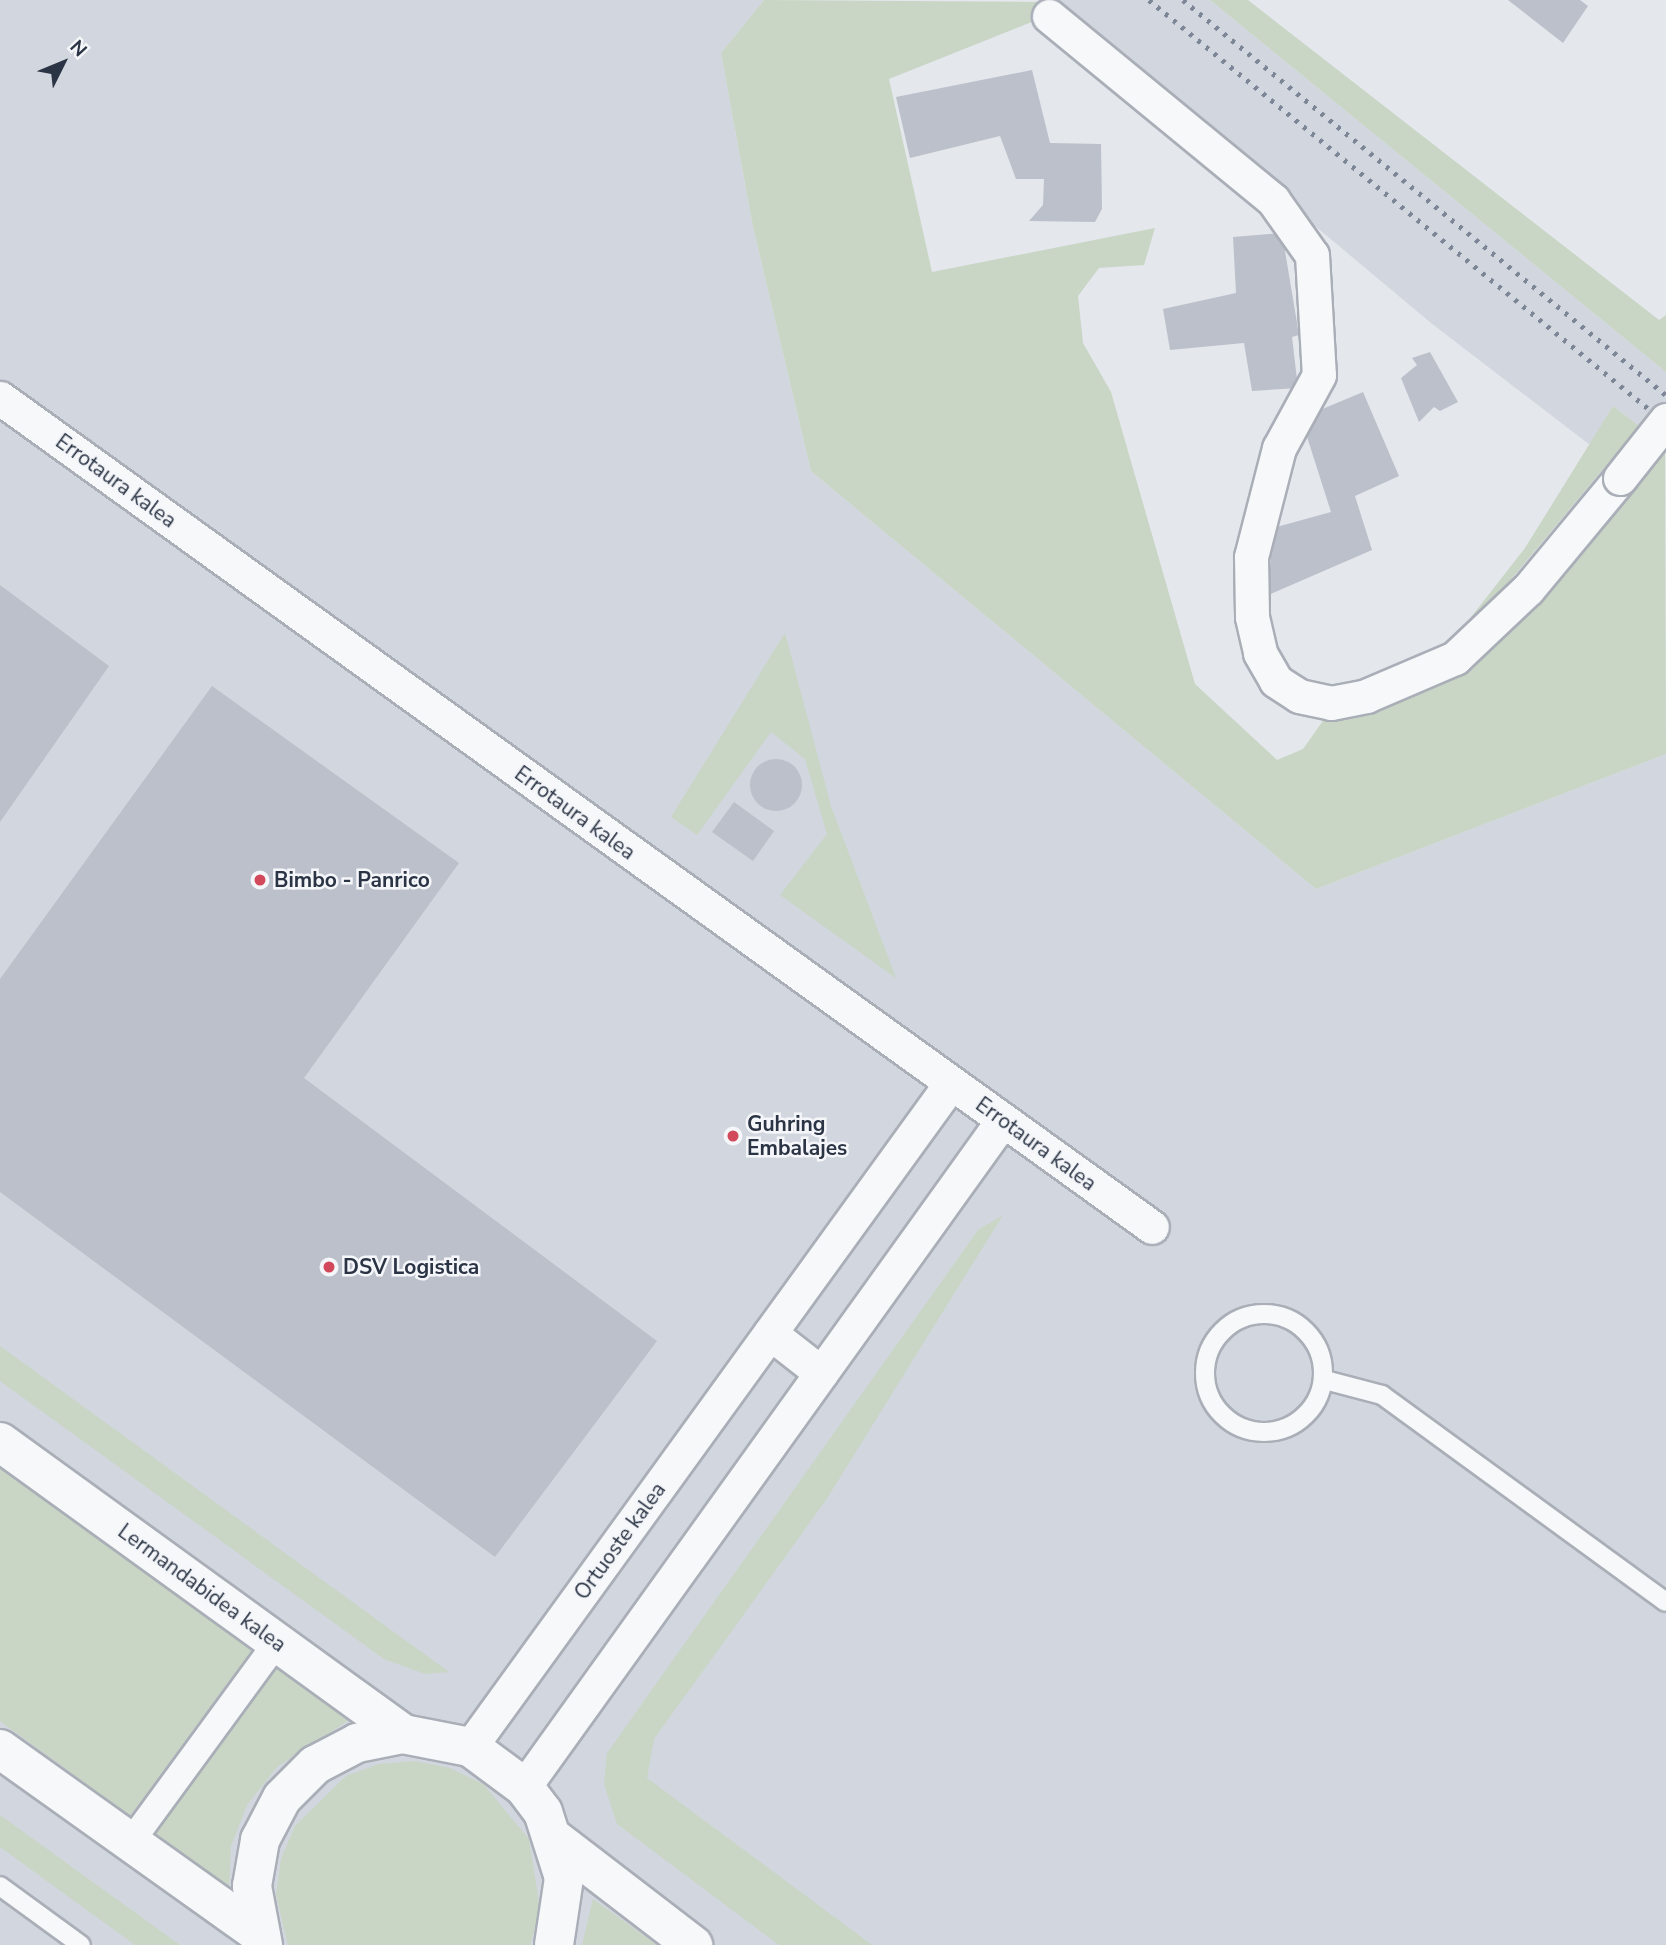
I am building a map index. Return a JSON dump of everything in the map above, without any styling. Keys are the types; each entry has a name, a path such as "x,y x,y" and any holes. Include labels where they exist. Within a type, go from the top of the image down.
{"street":[{"path":"1049,16 1273,200 1312,256 1319,375 1279,448 1251,557 1252,617 1260,653 1276,681 1298,696 1331,703 1366,696 1455,658 1528,589 1666,420"},
{"name":"Errotaura kalea","path":"0,398 1152,1227"},
{"name":"Ortuoste kalea","path":"470,1747 951,1083"},
{"path":"524,1787 1002,1121"},
{"path":"769,1333 821,1373"},
{"name":"Lermandabidea kalea","path":"0,1442 403,1734"},
{"path":"130,1843 277,1643"},
{"path":"261,1939 252,1886 260,1840 282,1798 315,1765 357,1743 403,1734 470,1747 524,1787 556,1840 564,1878 554,1945"},
{"path":"0,1749 261,1939"},
{"path":"556,1840 693,1945"}],"lane":[{"path":"1263,1312 1284,1318 1319,1346 1325,1380 1312,1412 1293,1425 1250,1432 1215,1405 1204,1384 1208,1350 1230,1323 1263,1312"},
{"path":"1325,1380 1382,1395 1666,1602"},
{"path":"0,1886 81,1945"}],"shaded area":[{"path":"0,0 764,0 721,53 753,227 811,471 1316,889 1666,754 1666,1945 0,1945"},
{"path":"1045,0 1210,0 1666,372 1666,447 1613,406 1590,445 1431,323"}],"green space":[{"path":"764,0 1047,2 1037,20 889,79 932,272 1155,228 1144,265 1099,268 1078,296 1083,343 1111,392 1195,684 1277,760 1303,749 1327,715 1366,710 1462,670 1541,596 1665,446 1666,754 1316,889 811,471 753,227 721,53"},
{"path":"1210,0 1248,0 1659,320 1666,315 1666,372"},
{"path":"1613,406 1639,426 1483,613 1461,630 1525,548"},
{"path":"785,633 831,806 896,978 780,895 827,834 805,759 771,732 697,835 671,817"},
{"path":"1003,1215 826,1500 654,1739 647,1778 872,1945 779,1945 617,1824 604,1784 607,1753 978,1230"},
{"path":"0,1346 449,1672 425,1674 384,1659 0,1381"},
{"path":"0,1468 252,1650 130,1816 0,1721"},
{"path":"271,1663 349,1720 277,1767 247,1805 231,1846 229,1887 150,1830"},
{"path":"415,1761 450,1768 483,1784 529,1839 540,1909 530,1945 288,1945 276,1895 281,1859 295,1826 346,1776 379,1764"},
{"path":"0,1815 180,1945 135,1945 0,1847"},
{"path":"593,1899 657,1945 582,1945"}],"building":[{"path":"1508,0 1580,0 1588,6 1563,43"},
{"path":"1032,70 1050,143 1101,144 1102,209 1095,222 1029,221 1043,205 1044,179 1016,179 1000,136 910,158 896,97"},
{"path":"1282,233 1299,335 1292,337 1298,388 1252,391 1244,343 1170,350 1163,309 1236,293 1233,237"},
{"path":"1430,352 1458,402 1440,411 1434,407 1419,422 1401,378 1417,365 1412,358"},
{"path":"1363,392 1399,476 1355,496 1372,550 1268,595 1273,528 1331,512 1301,418"},
{"path":"0,585 109,666 0,822"},
{"name":"DSV Logistica","path":"212,686 459,863 304,1078 657,1341 495,1557 0,1192 0,979"},
{"path":"776,759 786,761 794,767 800,775 800,795 794,803 786,809 776,811 766,809 758,803 752,795 750,785 752,775 758,767 766,761"},
{"path":"734,802 774,831 753,861 712,832"}],"railway":[{"path":"1149,0 1666,423"},
{"path":"1183,0 1666,395"}],"place":[{"name":"Bimbo - Panrico","path":"260,880"},
{"name":"Guhring Embalajes","path":"733,1136"},
{"name":"DSV Logistica","path":"329,1267"}]}
